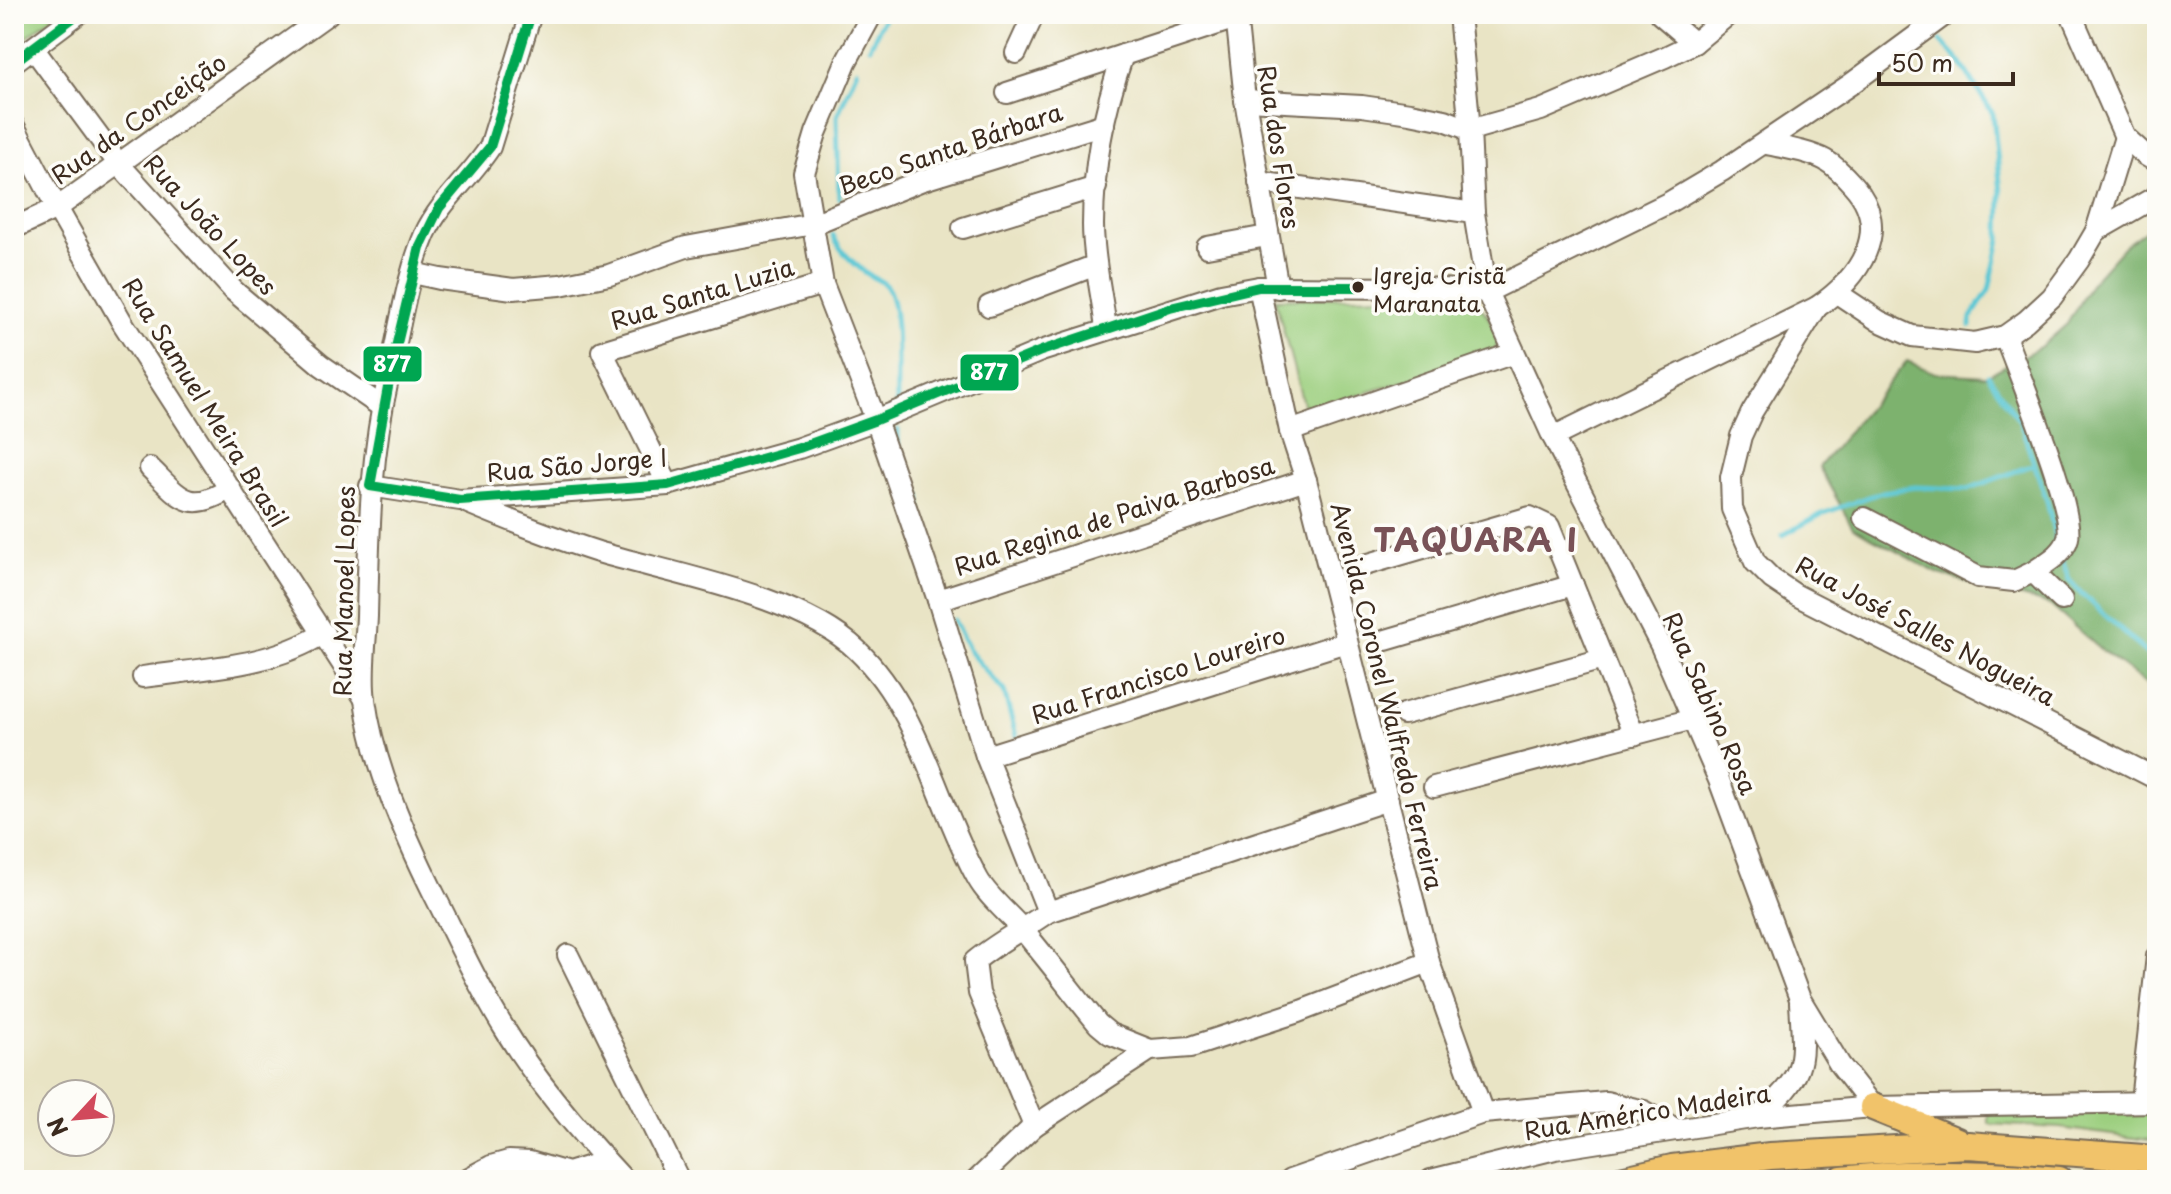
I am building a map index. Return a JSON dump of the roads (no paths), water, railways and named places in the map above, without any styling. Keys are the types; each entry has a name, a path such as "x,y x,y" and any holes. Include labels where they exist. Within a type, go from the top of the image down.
{"main road":[{"path":"1873,1107 1968,1145"},
{"path":"1620,1180 1672,1168 1770,1156 1968,1145 2157,1159"},
{"path":"1842,1180 1990,1175 2059,1180"}],"street":[{"path":"14,62 78,14"},
{"name":"Rua da Conceição","path":"14,228 57,208 328,14"},
{"name":"Rua Manoel Lopes","path":"531,14 490,147 479,164 458,183 440,207 425,236 413,273 382,407 370,486 365,699 394,803 412,850 462,954 504,1030 539,1081 624,1180"},
{"path":"872,14 846,62 816,133 804,173 823,284 876,420 938,600 986,756 1048,912"},
{"path":"1016,53 1034,14"},
{"path":"1459,14 1474,213 1487,292 1668,203 1766,144 1943,15"},
{"path":"1660,14 1694,43"},
{"path":"1245,100 1362,106 1445,120 1470,130 1581,95 1694,43 1729,14"},
{"path":"2071,14 2125,137 2157,162"},
{"path":"1007,93 1236,16"},
{"name":"Rua dos Flores","path":"1236,16 1245,100 1267,236 1268,287"},
{"name":"Rua João Lopes","path":"33,48 118,163 234,291 321,365 382,407"},
{"path":"1106,329 1093,225 1104,124 1111,89 1123,55"},
{"name":"Beco Santa Bárbara","path":"413,273 513,289 560,285 609,275 686,247 813,224 920,181 1104,124"},
{"name":"Rua Samuel Meira Brasil","path":"14,126 122,322 365,699"},
{"path":"1837,293 1879,321 1912,336 1975,343 2005,336 2052,297 2079,260 2096,231 2125,137"},
{"path":"1553,437 1817,307 1850,280 1871,240 1871,219 1861,194 1827,161 1802,151 1766,144"},
{"path":"1259,182 1474,213"},
{"path":"963,228 1096,187"},
{"path":"2096,231 2157,196"},
{"path":"1207,247 1267,236"},
{"path":"989,306 1096,265"},
{"name":"Rua Santa Luzia","path":"668,485 602,351 823,284"},
{"name":"Rua São Jorge I","path":"370,486 460,500 668,485 799,448 876,420 1041,351 1183,304 1268,287 1487,292"},
{"name":"Avenida Coronel Walfredo Ferreira","path":"1268,287 1290,431 1306,480 1429,962 1483,1113"},
{"name":"Rua Sabino Rosa","path":"1487,292 1553,437 1661,646 1719,780 1800,999 1840,1065 1873,1107"},
{"name":"Rua José Salles Nogueira","path":"1817,307 1752,412 1741,436 1731,477 1732,509 1755,562 1772,579 1796,595 2157,779"},
{"path":"1864,518 1978,577 2014,581 2054,558 2067,542 2070,526 2055,474 2005,336"},
{"path":"1290,431 1514,353"},
{"path":"150,468 184,501 199,503 215,498 230,488"},
{"name":"Rua Regina de Paiva Barbosa","path":"938,600 1306,480"},
{"path":"460,500 548,536 751,595 816,621 856,648 882,677 903,708 953,830 980,883 1098,1024 1110,1034 1150,1050 1191,1047 1222,1039 1429,962"},
{"path":"1365,565 1530,517 1549,526 1634,735"},
{"path":"2033,572 2062,600"},
{"path":"1386,640 1573,585"},
{"path":"143,677 274,658 304,646 324,633"},
{"name":"Rua Francisco Loureiro","path":"986,756 1346,642"},
{"path":"1404,714 1603,659"},
{"path":"1434,787 1693,719"},
{"path":"1034,1126 979,993 975,961 1048,912 1388,800"},
{"path":"568,955 679,1180"},
{"path":"2149,1102 2157,956"},
{"name":"Rua Sabino Rosa","path":"1758,1117 1792,1084 1801,1066 1800,999"},
{"path":"977,1180 1034,1126 1150,1050"},
{"path":"1290,1180 1483,1113 1606,1102 1644,1111 1677,1130"},
{"name":"Rua Américo Madeira","path":"1431,1180 1555,1149 1758,1117 1873,1107 2149,1102"},
{"path":"465,1180 491,1166 509,1161 530,1162 568,1173 606,1161"}],"waterway":[{"path":"870,47 886,14"},
{"path":"1941,41 1960,62 1993,114 2001,193 2000,239 1989,290 1971,318 1971,326"},
{"path":"839,198 837,116 857,70"},
{"path":"833,235 849,258 885,284 891,295 896,324 897,403"},
{"path":"1988,375 2020,422 2047,501 2056,541"},
{"path":"898,430 898,449 920,495 920,526"},
{"path":"1783,535 1822,514 1882,492 1915,487 1968,489 2035,464"},
{"path":"2062,560 2069,580 2080,592 2157,663"},
{"path":"954,620 969,651 1004,691 1016,736"}],"place":[{"name":"Igreja Cristã Maranata","path":"1358,287"}],"district":[{"name":"TAQUARA I","path":"1476,539"}]}
